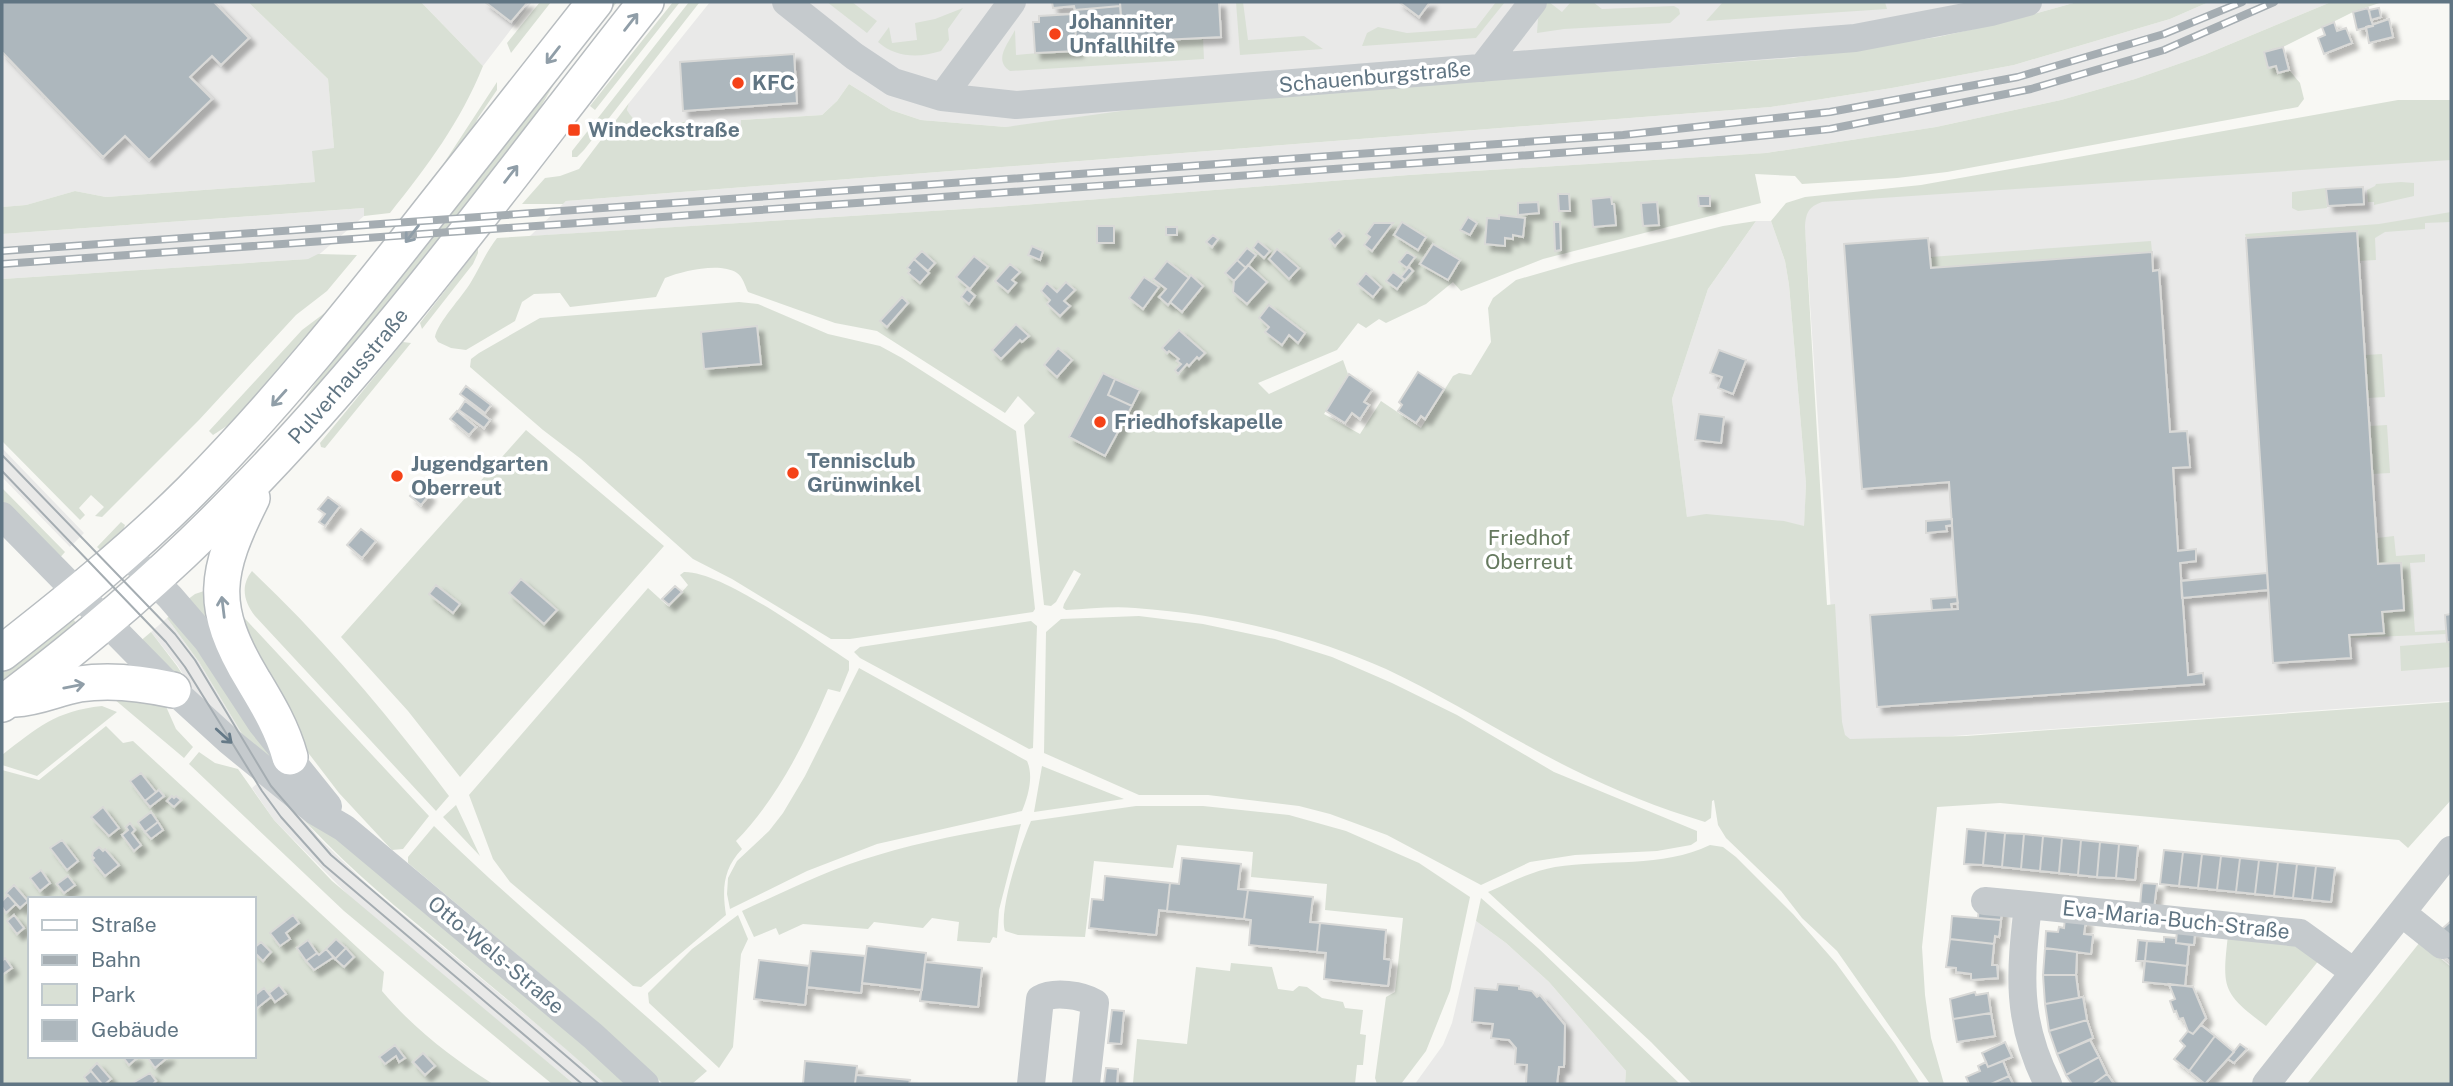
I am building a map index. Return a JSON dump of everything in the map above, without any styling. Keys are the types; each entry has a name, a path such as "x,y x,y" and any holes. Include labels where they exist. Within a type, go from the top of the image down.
{"main road":[{"name":"Pulverhausstraße","path":"2,653 126,553 192,490 279,398 595,2"},
{"name":"Pulverhausstraße","path":"5,702 106,621 232,505 266,469 398,318 646,2"},
{"path":"266,469 232,538 225,561 221,579 223,614 232,643 277,720 290,757"},
{"path":"5,702 101,682 144,683 173,690"}],"street":[{"name":"Schauenburgstraße","path":"786,2 854,56 893,82 942,97 1016,105 1855,38 2028,2"},
{"path":"942,97 1013,2"},
{"path":"1482,68 1532,2"},
{"name":"Otto-Wels-Straße","path":"2,516 173,690 229,741 315,811 344,828 593,1036 645,1084"},
{"name":"Otto-Wels-Straße","path":"126,553 207,640 262,723 344,828"},
{"path":"2266,1084 2451,849"},
{"name":"Eva-Maria-Buch-Straße","path":"1984,901 2300,933 2354,972"},
{"path":"2028,905 2021,964 2023,1009 2032,1047 2048,1084"},
{"path":"2402,912 2442,945"},
{"path":"1031,1084 1040,999 1048,994 1087,998 1095,1003 1086,1084"}],"shaded area":[{"path":"2,2 248,2 328,79 334,148 315,182 106,197 75,191 26,205 2,207"},
{"path":"421,2 532,2 483,66"},
{"path":"710,2 2077,2 1938,37 1791,58 1006,127 921,120 891,110 849,84 837,101 822,115 741,120 742,130 691,134 689,121 664,126 642,124 629,115 629,103"},
{"path":"2209,2 2331,2 2204,55 2135,79 2061,100 1936,127 1766,153 1409,175 996,207 530,236 566,201 1771,107 2014,65 2170,19"},
{"path":"2451,156 2451,701 1840,744 1803,201"},
{"path":"364,208 364,216 315,258 2,279 2,234"},
{"path":"1756,221 1771,221 1785,261 1789,285 1806,484 1804,530 1687,517 1672,399 1708,289"},
{"path":"2,448 84,533 70,547 2,477"},
{"path":"167,618 199,662 251,749 201,704 178,666 151,632"},
{"path":"261,780 272,794 280,790 319,838 370,887 556,1040 605,1084 574,1084 355,902 274,820 252,788"},
{"path":"1476,921 1506,943 1549,982 1626,1071 1625,1084 1415,1084 1443,1045 1452,1023"}],"green space":[{"path":"248,2 421,2 483,66 442,143 390,213 364,216 364,208 2,234 2,207 26,205 75,191 106,197 315,182 312,151 334,148 328,79"},
{"path":"540,2 551,2 511,53 507,43"},
{"path":"611,2 617,2 558,77 529,127 342,366 293,415 332,359"},
{"path":"673,2 680,2 595,110 590,106"},
{"path":"689,2 699,3 584,150 577,157 572,157 572,151"},
{"path":"827,2 852,2 877,21 867,33"},
{"path":"1236,2 1243,2 1248,40 1304,36 1323,49 1240,55"},
{"path":"1496,2 1505,2 1476,38 1362,46 1367,33 1378,27 1407,33 1476,28"},
{"path":"1544,2 1549,2 1562,12 1571,2 1593,2 1602,9 1674,6 1679,9 1680,14 1670,23 1537,33 1538,19"},
{"path":"1885,2 1887,9 1706,21 1722,3"},
{"path":"2077,2 2209,2 2170,19 2014,65 1771,107 566,201 563,204 522,204 545,178 579,169 629,103 627,110 632,117 647,125 673,125 690,120 691,134 741,130 741,120 822,115 837,101 849,84 891,110 921,120 1006,127 1172,104 1791,58 1938,37"},
{"name":"Friedhof Oberreut","path":"2331,2 2382,2 2353,12 2283,47 2264,53 2268,68 2276,66 2278,73 2289,70 2300,83 2304,99 2298,107 1947,172 1802,184 1795,176 1755,174 1761,203 1543,259 1461,291 1453,282 1426,304 1386,323 1379,319 1366,328 1358,323 1337,350 1258,383 1269,394 1343,360 1348,374 1324,414 1360,434 1381,401 1421,428 1453,376 1459,373 1471,375 1491,342 1488,308 1493,298 1516,280 1723,226 1756,221 1708,289 1672,399 1687,517 1706,514 1784,521 1804,526 1806,484 1789,285 1785,261 1771,221 1786,203 1805,197 1921,185 2398,100 2451,100 2451,160 1822,202 1809,211 1805,227 1827,605 1835,604 1842,722 1845,735 1850,739 1966,736 2451,702 2451,800 2408,848 2399,840 2000,803 1937,807 1922,947 1931,1038 1944,1084 1930,1084 1837,951 1726,838 1718,825 1714,800 1711,818 1705,822 1638,799 1549,757 1386,669 1295,636 1231,621 1167,611 1118,607 1066,610 1063,608 1064,604 1081,574 1074,570 1056,602 1051,606 1044,605 1024,425 1035,413 1018,396 1005,413 877,331 835,323 748,292 737,273 721,268 691,270 665,278 656,297 570,307 560,293 534,294 522,302 515,321 466,350 451,348 438,342 435,337 440,324 467,288 497,238 996,207 1409,175 1766,153 1936,127 2061,100 2135,79 2204,55"},
{"path":"963,8 948,29 949,40 941,51 924,55 900,54 878,42 889,27 892,43 917,40 915,23 935,19"},
{"path":"1015,30 1016,55 1203,38 1204,59 1010,71 1005,67 1002,57"},
{"path":"497,82 497,90 478,118 464,148 349,294 236,420 213,435 209,431 302,330 326,312 356,276 444,163"},
{"path":"2414,183 2414,196 2374,205 2374,202 2368,202 2367,190 2376,184"},
{"path":"2326,188 2327,208 2298,211 2292,208 2292,192"},
{"path":"2451,212 2451,222 2425,223 2425,229 2385,232 2375,238 2376,260 2359,261 2357,231 2246,238 2245,234 2379,224"},
{"path":"2151,241 2152,252 1931,268 1930,257"},
{"path":"478,248 473,264 422,329 420,323"},
{"path":"318,254 357,255 327,291 296,315 199,420 102,517 95,516 104,507 91,495 79,508 85,515 80,520 2,441 2,279 308,259"},
{"name":"Tennisclub Grünwinkel","path":"739,302 758,304 828,334 880,346 1016,431 1035,609 1033,612 850,639 831,639 732,579 693,559 581,459 470,367 471,359 479,353 540,318"},
{"path":"403,342 411,343 325,448 321,447 320,443"},
{"path":"2382,354 2385,397 2368,398 2365,355"},
{"path":"2387,425 2390,473 2372,474 2370,426"},
{"path":"526,430 664,546 460,777 408,711 341,637"},
{"path":"2,488 65,552 57,561 2,504"},
{"path":"121,522 125,525 122,533 105,554 97,547"},
{"path":"2394,536 2396,556 2425,554 2425,562 2410,563 2415,632 2446,630 2447,634 2349,638 2349,635 2383,633 2382,612 2404,610 2401,563 2378,564 2377,538"},
{"path":"252,571 331,651 449,796 436,811 255,616 245,594 246,582"},
{"path":"684,572 721,582 768,608 849,661 849,670 840,692 828,689 789,770 751,825 736,841 742,849 731,864 725,880 726,915 641,987 633,986 510,882 493,859 469,795 648,588 669,607 688,585 680,575"},
{"path":"207,590 220,634 187,600"},
{"path":"236,609 429,816 403,849 392,850 339,793 290,729"},
{"path":"172,614 281,769 251,749 199,662 167,618"},
{"path":"1139,616 1203,624 1275,639 1332,657 1457,715 1554,772 1697,831 1697,841 1691,845 1657,851 1575,855 1530,862 1481,885 1387,835 1330,814 1299,806 1208,795 1139,795 1044,753 1046,632 1061,619"},
{"path":"69,618 77,624 2,687 2,669"},
{"path":"1031,621 1037,626 1033,748 1029,749 860,658 854,652 860,647"},
{"path":"151,632 177,666 202,705 138,643"},
{"path":"2451,642 2451,667 2401,671 2400,646"},
{"path":"859,668 1027,761 1030,780 1022,811 877,844 807,871 730,909 728,878 737,861 769,831 783,813 805,776"},
{"path":"114,699 164,702 176,729 193,747 184,758"},
{"path":"102,706 117,712 37,776 2,765 2,755 47,722 71,712"},
{"path":"106,726 123,743 133,741 384,972 382,991 420,1030 493,1084 2,1084 2,770 39,780"},
{"path":"199,752 215,763 238,769 274,820 332,881 574,1084 552,1084 344,911 189,764"},
{"path":"1042,766 1124,799 1034,812"},
{"path":"456,805 480,856 443,817"},
{"path":"1136,806 1203,806 1289,815 1346,831 1419,863 1470,897 1450,991 1426,1051 1401,1084 1377,1084 1375,1078 1386,997 1395,992 1403,918 1325,910 1327,884 1251,877 1253,852 1177,845 1173,868 1094,861 1085,937 1018,935 1005,931 1008,893 1031,821"},
{"path":"295,810 323,827 515,985 627,1084 605,1084 376,890"},
{"path":"1021,824 999,910 997,938 993,937 990,943 957,941 959,922 932,918 923,928 874,922 868,929 803,924 779,935 776,928 754,937 742,911 860,860 931,841"},
{"path":"434,826 707,1071 692,1084 663,1084 595,1020 408,863 408,857"},
{"path":"1710,845 1723,847 1736,857 1793,914 1836,963 1895,1044 1920,1084 1692,1084 1651,1042 1488,892 1529,874 1555,867 1653,860 1692,852"},
{"path":"1481,898 1538,948 1680,1084 1625,1084 1626,1071 1549,982 1506,943 1476,921"},
{"path":"738,915 748,939 741,954 733,1047 719,1068 649,1003 648,993 692,949"},
{"path":"2228,935 2299,943 2320,959 2266,1026 2233,997 2228,988 2225,967"},
{"path":"2420,942 2451,967 2451,1084 2307,1084"},
{"path":"1231,963 1272,967 1278,989 1293,991 1299,986 1307,987 1322,998 1343,1002 1345,1008 1363,1010 1360,1034 1366,1035 1363,1065 1357,1065 1355,1084 1133,1083 1137,1039 1187,1044 1196,967 1230,971"}],"building":[{"path":"2,2 214,2 249,38 221,65 212,56 190,77 212,99 149,160 125,136 103,157 2,52"},
{"path":"485,2 528,2 511,22"},
{"path":"1052,2 1120,2 1120,6 1075,10 1074,6 1053,8"},
{"path":"1120,2 1219,2 1221,37 1123,42"},
{"path":"1399,2 1430,2 1419,17"},
{"path":"1120,6 1123,42 1076,45 1075,10"},
{"path":"2368,8 2373,26 2357,30 2353,12"},
{"path":"2379,8 2381,17 2371,20 2369,10"},
{"name":"Johanniter Unfallhilfe","path":"1074,14 1077,51 1035,53 1033,22 1039,22 1039,16"},
{"path":"2389,19 2393,37 2369,43 2366,27"},
{"path":"2334,22 2337,31 2346,28 2352,43 2324,54 2318,38 2325,35 2322,27"},
{"path":"2283,47 2289,70 2278,73 2276,66 2268,68 2264,52"},
{"name":"KFC","path":"794,54 797,103 683,111 680,62"},
{"path":"2363,187 2364,204 2328,206 2326,189"},
{"path":"1558,194 1569,194 1570,211 1559,211"},
{"path":"1698,196 1710,196 1710,206 1699,206"},
{"path":"1611,197 1616,225 1593,227 1591,199"},
{"path":"1538,202 1539,213 1518,215 1518,203"},
{"path":"1657,202 1659,225 1643,226 1641,203"},
{"path":"1499,215 1525,218 1523,237 1513,235 1513,239 1505,238 1505,246 1485,244 1487,218 1499,219"},
{"path":"1468,217 1477,223 1470,235 1460,230"},
{"path":"1402,222 1426,237 1418,250 1394,235"},
{"path":"1554,222 1560,222 1561,250 1555,251"},
{"path":"1374,223 1393,223 1372,251 1364,245 1370,237 1366,234"},
{"path":"1097,226 1114,226 1114,243 1097,243"},
{"path":"1166,227 1177,227 1177,235 1166,235"},
{"path":"1339,230 1344,236 1335,246 1329,239"},
{"path":"2357,231 2378,564 2401,563 2404,610 2382,612 2384,633 2349,635 2351,658 2273,663 2246,238"},
{"path":"1213,235 1218,239 1212,247 1206,242"},
{"path":"1928,238 1931,268 2152,252 2153,271 2159,270 2170,432 2187,431 2190,467 2173,468 2178,551 2196,549 2196,561 2180,563 2188,675 2203,673 2204,684 1877,707 1870,615 1958,609 1949,482 1862,489 1844,244"},
{"path":"1258,241 1270,251 1264,258 1253,248"},
{"path":"1433,244 1460,260 1448,280 1420,264"},
{"path":"1032,246 1043,251 1040,260 1028,255"},
{"path":"1247,248 1256,255 1246,268 1237,260"},
{"path":"1277,249 1299,268 1289,279 1269,259"},
{"path":"922,251 935,263 928,271 914,259"},
{"path":"1407,252 1415,257 1407,268 1399,262"},
{"path":"974,256 988,267 970,289 956,277"},
{"path":"914,259 929,273 920,283 908,273 910,270 907,268"},
{"path":"1237,260 1246,268 1234,281 1225,273"},
{"path":"1167,261 1189,278 1168,305 1159,297 1166,289 1153,279"},
{"path":"1010,264 1020,272 1012,280 1016,283 1008,292 995,281"},
{"path":"1248,265 1267,282 1247,304 1233,292 1234,281"},
{"path":"1409,267 1413,271 1405,280 1401,277"},
{"path":"1393,272 1404,280 1397,289 1386,281"},
{"path":"1366,273 1381,287 1373,297 1357,284"},
{"path":"1191,275 1203,286 1182,312 1170,302"},
{"path":"1144,277 1159,287 1143,309 1129,298"},
{"path":"1066,282 1075,290 1064,301 1070,306 1060,316 1047,304 1050,300 1041,291 1047,283 1057,292"},
{"path":"967,289 975,296 969,304 961,297"},
{"path":"902,297 908,303 887,327 880,321"},
{"path":"1269,305 1305,333 1298,343 1289,335 1282,345 1265,332 1269,327 1259,318"},
{"path":"1016,324 1029,336 1022,342 1020,340 1001,359 992,350"},
{"path":"757,326 761,364 704,369 701,332"},
{"path":"1179,330 1205,353 1189,366 1187,364 1178,374 1175,370 1181,364 1177,361 1179,359 1162,348"},
{"path":"1058,348 1072,360 1057,377 1044,365"},
{"path":"1719,350 1746,360 1733,394 1718,388 1722,377 1710,373"},
{"path":"1418,372 1444,389 1425,419 1421,416 1416,423 1398,411 1402,405 1399,402"},
{"name":"Friedhofskapelle","path":"1103,373 1115,379 1108,395 1132,406 1105,456 1069,437"},
{"path":"1349,374 1372,390 1364,402 1369,405 1360,419 1352,413 1345,423 1326,411"},
{"path":"1115,379 1140,390 1132,406 1108,395"},
{"path":"466,386 491,405 485,413 460,394"},
{"path":"465,401 490,420 484,428 459,410"},
{"path":"457,411 476,427 469,435 450,419"},
{"path":"1699,414 1724,417 1721,443 1695,440"},
{"path":"419,486 429,495 421,505 410,496"},
{"path":"328,497 340,506 325,526 319,522 325,514 318,509"},
{"path":"1952,519 1952,525 1946,526 1947,531 1926,533 1926,521"},
{"path":"361,529 376,541 362,558 347,545"},
{"path":"2267,573 2268,590 2182,598 2181,581"},
{"path":"521,579 557,610 544,624 509,593"},
{"path":"436,585 460,604 453,613 429,594"},
{"path":"675,586 682,592 669,605 662,599"},
{"path":"1957,597 1958,603 1951,604 1952,609 1932,610 1931,599"},
{"path":"2451,614 2451,642 2447,642 2445,615"},
{"path":"141,773 156,792 145,801 130,781"},
{"path":"159,790 164,796 150,807 145,801"},
{"path":"172,796 181,800 174,807 167,801"},
{"path":"103,807 119,828 109,836 91,817"},
{"path":"151,812 158,822 145,832 138,822"},
{"path":"158,822 163,830 151,839 145,832"},
{"path":"130,823 135,830 132,833 141,845 134,851 122,835 128,830 126,827"},
{"path":"1967,829 1986,831 1983,865 1964,864"},
{"path":"1986,831 2005,833 2002,867 1983,865"},
{"path":"2005,833 2024,834 2021,869 2002,867"},
{"path":"2024,834 2043,836 2040,871 2021,869"},
{"path":"2043,836 2062,838 2059,873 2040,871"},
{"path":"2062,838 2081,840 2078,875 2059,873"},
{"path":"62,840 78,861 67,870 50,848"},
{"path":"2081,840 2100,842 2097,877 2078,875"},
{"path":"2100,842 2119,844 2116,878 2097,877"},
{"path":"2119,844 2138,846 2135,880 2116,878"},
{"path":"99,847 103,851 105,849 119,865 105,876 92,860 93,852"},
{"path":"2164,850 2183,852 2179,886 2160,884"},
{"path":"2183,852 2202,854 2198,888 2179,886"},
{"path":"2202,854 2221,856 2217,890 2198,888"},
{"path":"2221,856 2240,858 2236,892 2217,890"},
{"path":"1182,858 1241,864 1238,889 1248,890 1244,919 1167,911 1170,883 1179,884"},
{"path":"2240,858 2259,860 2255,894 2236,892"},
{"path":"2259,860 2278,862 2274,896 2255,894"},
{"path":"2278,862 2297,864 2293,898 2274,896"},
{"path":"2297,864 2316,866 2312,900 2293,898"},
{"path":"2316,866 2335,868 2331,902 2312,900"},
{"path":"41,870 50,883 40,891 30,878"},
{"path":"68,876 75,885 64,893 57,884"},
{"path":"1105,876 1170,883 1167,911 1159,910 1156,935 1089,928 1092,899 1103,900"},
{"path":"2142,883 2157,884 2154,908 2140,906"},
{"path":"14,885 28,901 20,908 6,893"},
{"path":"1248,890 1313,897 1310,922 1320,923 1317,952 1249,945 1251,920 1244,919"},
{"path":"8,895 16,904 6,913 2,901"},
{"path":"1979,906 2002,908 2001,920 1978,918"},
{"path":"14,915 24,928 17,934 7,921"},
{"path":"293,915 299,923 286,933 290,939 280,946 270,933"},
{"path":"1952,916 2001,920 1999,937 1995,936 1994,944 1950,939"},
{"path":"2065,918 2086,920 2084,934 2093,935 2091,954 2045,948 2046,931 2058,932 2059,927 2064,928"},
{"path":"2451,921 2451,962 2437,951 2441,930"},
{"path":"1320,923 1386,930 1384,959 1391,960 1388,986 1324,979 1326,953 1317,952"},
{"path":"2177,930 2195,931 2194,945 2176,943"},
{"path":"2164,937 2176,938 2176,943 2189,945 2187,966 2145,961 2147,941 2164,942"},
{"path":"336,939 346,948 335,959 326,949"},
{"path":"1950,939 1994,944 1992,965 1997,965 1998,978 1971,980 1971,974 1956,972 1956,968 1946,967"},
{"path":"308,940 317,953 306,961 297,948"},
{"path":"2138,940 2147,941 2145,961 2136,961"},
{"path":"261,942 271,952 263,961 256,954 256,946"},
{"path":"867,946 926,953 922,990 862,983"},
{"path":"346,948 354,957 344,967 335,959"},
{"path":"2045,948 2077,952 2076,975 2043,975"},
{"path":"326,949 334,957 314,970 306,961"},
{"path":"811,951 865,956 861,993 807,987"},
{"path":"5,958 12,968 2,975 2,961"},
{"path":"759,960 809,966 805,1005 754,999"},
{"path":"2145,961 2187,966 2185,986 2143,982"},
{"path":"925,962 982,968 978,1007 920,1001"},
{"path":"2043,975 2076,975 2079,998 2045,1004"},
{"path":"1498,984 1519,986 1519,989 1532,991 1537,997 1540,995 1565,1025 1564,1067 1559,1067 1557,1084 1526,1084 1527,1065 1515,1064 1516,1048 1509,1040 1491,1038 1493,1024 1472,1022 1475,988 1497,990"},
{"path":"2169,984 2193,987 2206,1018 2193,1034 2188,1031 2183,1018 2179,1019 2176,1011 2174,1012 2170,1001 2175,999"},
{"path":"279,985 286,994 275,1002 269,993"},
{"path":"264,988 271,997 256,1009 256,994"},
{"path":"1975,992 1976,995 1988,993 1991,1013 1953,1019 1950,999"},
{"path":"2083,997 2087,1020 2049,1031 2045,1004"},
{"path":"1112,1010 1124,1011 1121,1044 1108,1043"},
{"path":"1991,1013 1995,1036 1957,1042 1953,1019"},
{"path":"2087,1020 2093,1038 2057,1054 2049,1031"},
{"path":"2201,1025 2215,1036 2189,1071 2174,1059 2185,1046 2180,1041 2188,1031 2193,1034"},
{"path":"2215,1036 2234,1052 2205,1084 2189,1071"},
{"path":"2090,1040 2099,1057 2066,1075 2057,1054"},
{"path":"2005,1042 2012,1057 1988,1067 1982,1053"},
{"path":"2240,1044 2247,1049 2234,1063 2228,1059"},
{"path":"395,1045 405,1058 399,1062 396,1056 385,1064 379,1057"},
{"path":"423,1053 435,1066 425,1075 413,1062"},
{"path":"2099,1057 2107,1074 2093,1084 2072,1084 2066,1075"},
{"path":"124,1058 137,1058 129,1065"},
{"path":"148,1058 167,1058 155,1068"},
{"path":"805,1061 857,1066 855,1084 803,1084"},
{"path":"2003,1061 2009,1076 1991,1084 1969,1084 1966,1077 1980,1071 1978,1066 1986,1062 1988,1067"},
{"path":"97,1063 111,1079 105,1084 90,1070"},
{"path":"1106,1068 1118,1069 1117,1084 1104,1084"},
{"path":"91,1071 102,1084 89,1084 84,1077"},
{"path":"150,1073 156,1081 153,1084 131,1084"},
{"path":"2107,1074 2114,1084 2093,1084"},
{"path":"856,1075 910,1080 909,1084 855,1084"},
{"path":"2009,1076 2013,1084 1991,1084"}],"tram line":[{"path":"2,455 175,634 195,660 271,786 331,855 599,1084"},
{"path":"2,471 166,642 185,667 262,791 281,817 324,865 582,1084"}],"railway":[{"path":"2,251 1623,135 1830,112 2018,77 2164,34 2242,2"},
{"path":"2,264 1670,145 1830,129 2031,89 2164,50 2274,2"}],"place":[{"name":"Johanniter Unfallhilfe","path":"1055,34"},
{"name":"KFC","path":"738,83"},
{"name":"Windeckstraße","path":"574,130"},
{"name":"Friedhofskapelle","path":"1100,422"},
{"name":"Tennisclub Grünwinkel","path":"793,473"},
{"name":"Jugendgarten Oberreut","path":"397,476"}]}
